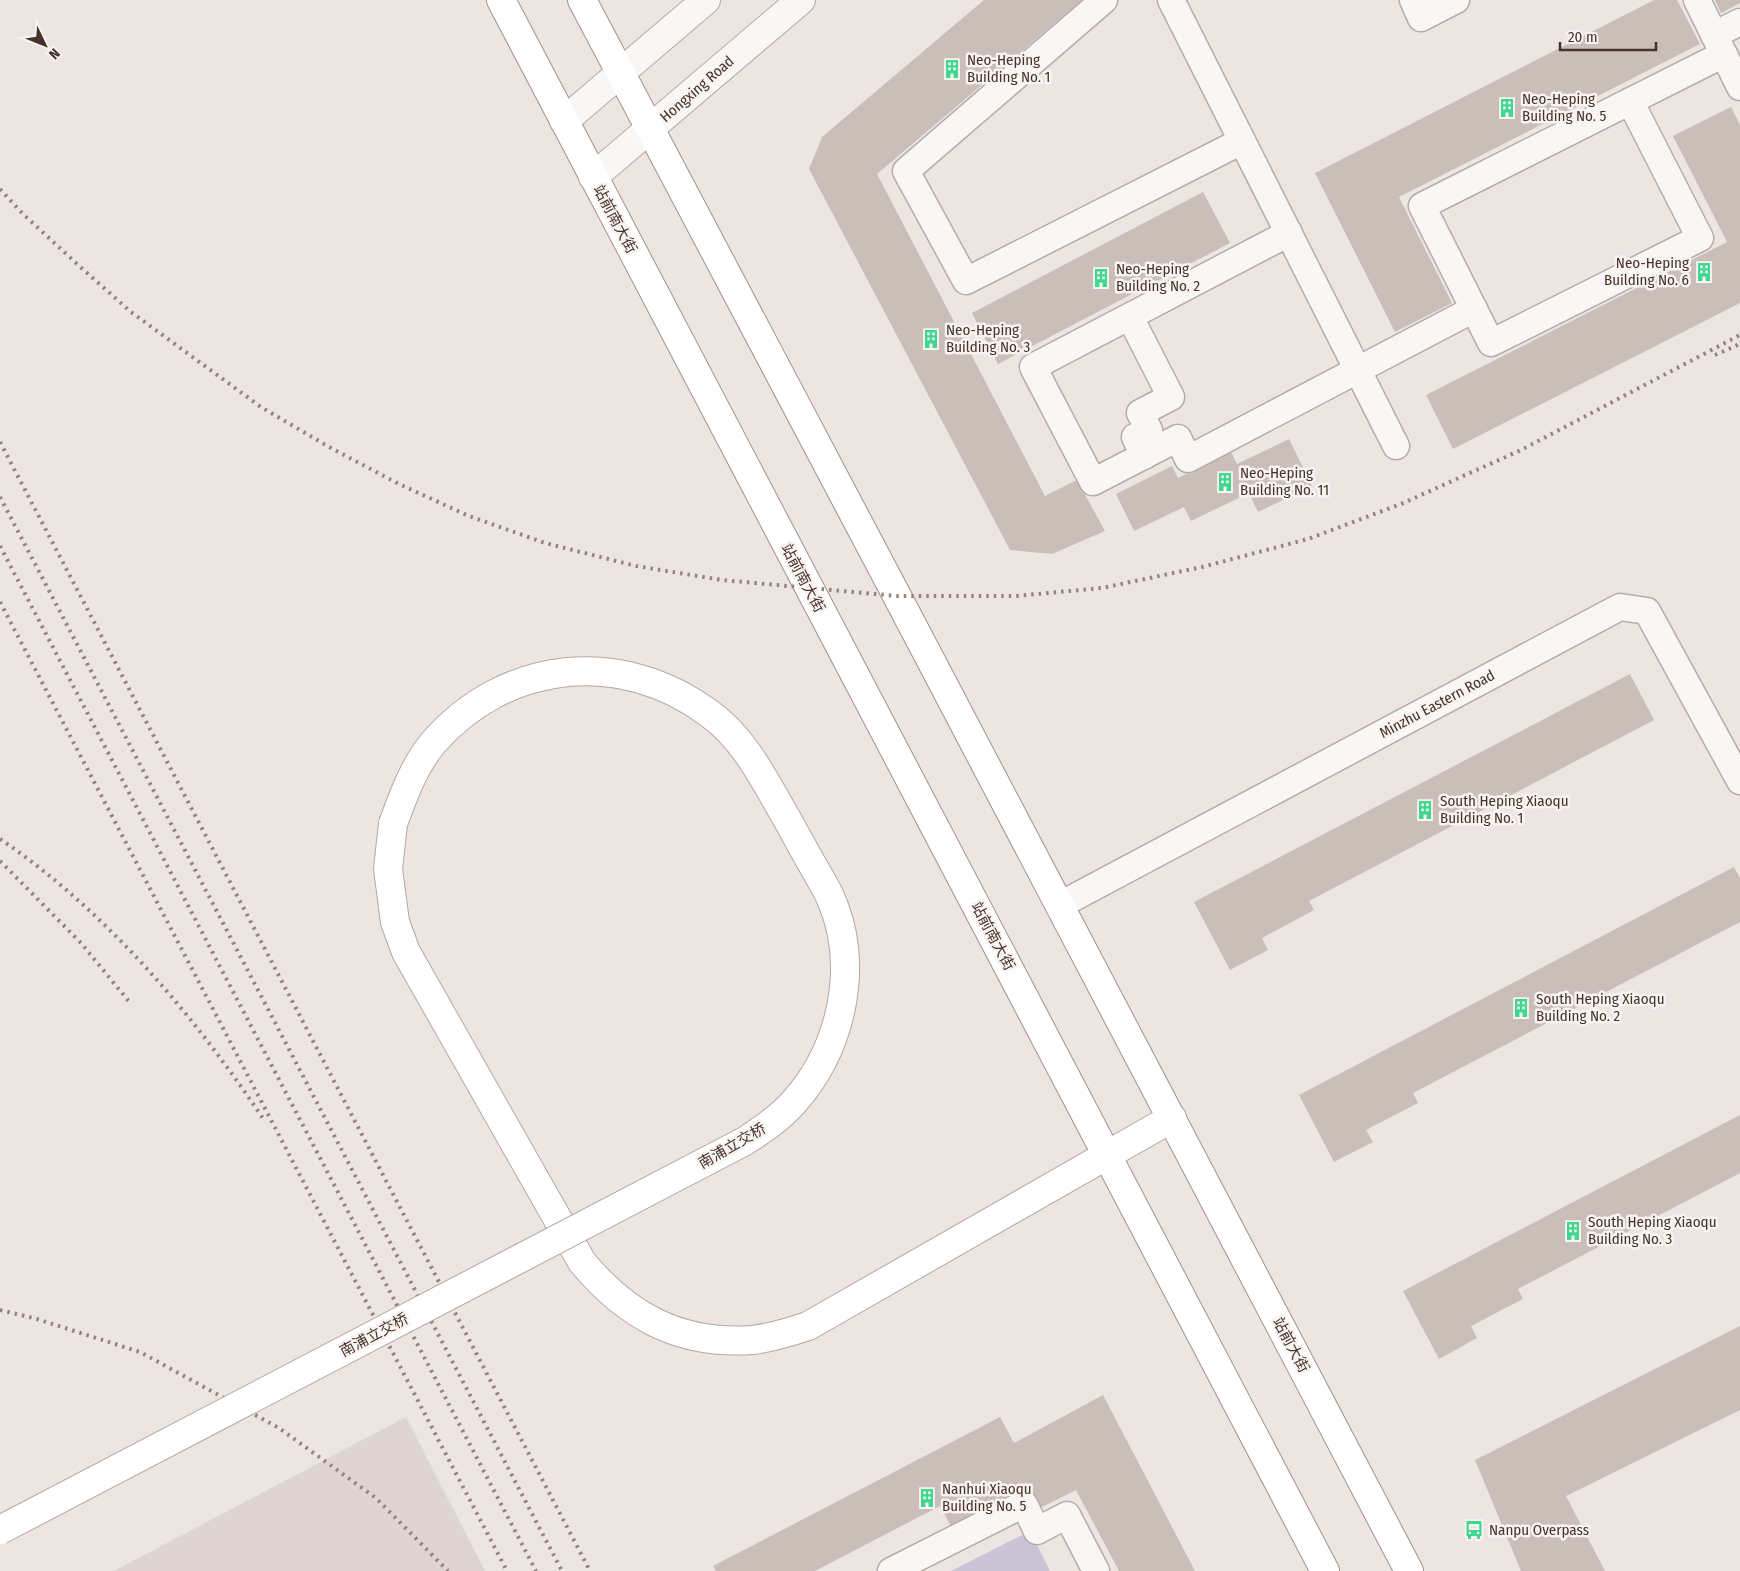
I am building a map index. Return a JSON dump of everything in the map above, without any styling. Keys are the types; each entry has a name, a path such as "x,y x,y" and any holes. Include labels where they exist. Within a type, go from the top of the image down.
{"main road":[{"name":"站前南大街","path":"502,0 1108,1154"},
{"path":"582,0 1172,1118"},
{"name":"南浦立交桥","path":"0,1530 745,1142 771,1124 794,1103 813,1078 828,1051 838,1021 844,990 844,959 840,928 831,898 760,772 742,745 712,715 676,692 636,676 594,670 550,674 506,688 469,709 433,744 407,784 393,824 388,869 395,922 406,952 582,1262 600,1284 644,1318 670,1329 697,1337 725,1340 781,1335 808,1326 1172,1118"},
{"name":"站前大街","path":"1172,1118 1409,1571"},
{"path":"1108,1154 1325,1571"}],"street":[{"path":"564,121 706,0"},
{"name":"Hongxing Road","path":"594,177 800,0"},
{"path":"1104,0 906,171 966,281 1242,141"},
{"path":"1171,0 1396,446"},
{"path":"1412,0 1422,18 1456,0"},
{"path":"1697,0 1740,87"},
{"path":"1630,101 1700,238 1491,343 1422,206 1630,101 1719,45 1740,22"},
{"path":"1289,233 1033,367 1093,482 1178,438 1188,459 1474,309"},
{"path":"1130,317 1171,397 1140,413 1148,430 1134,437 1144,456"},
{"name":"Minzhu Eastern Road","path":"1060,905 1620,607 1647,611 1740,780"},
{"path":"891,1571 1024,1504 1038,1531 1067,1515 1096,1571"}],"shaded area":[{"path":"406,1417 485,1571 114,1571"},
{"path":"1030,1531 1050,1571 951,1571"}],"building":[{"name":"Neo-Heping Building No. 3","path":"984,0 1082,0 877,174 1045,496 1077,480 1105,531 1052,554 1010,550 809,169 822,137"},
{"name":"Neo-Heping Building No. 5","path":"1654,0 1677,0 1700,44 1399,197 1452,303 1395,332 1315,173"},
{"path":"1715,0 1740,0 1740,3 1721,13"},
{"name":"Neo-Heping Building No. 6","path":"1731,107 1740,125 1740,303 1453,449 1426,395 1727,242 1673,136"},
{"name":"Neo-Heping Building No. 2","path":"1203,192 1230,243 998,364 972,313"},
{"name":"Neo-Heping Building No. 11","path":"1289,439 1312,486 1258,512 1249,493 1191,521 1184,507 1134,531 1116,494 1172,466 1178,478 1231,452 1237,464"},
{"name":"South Heping Xiaoqu Building No. 1","path":"1630,674 1654,720 1309,901 1314,910 1262,938 1268,950 1230,970 1194,902"},
{"name":"South Heping Xiaoqu Building No. 2","path":"1734,867 1740,878 1740,922 1413,1093 1418,1103 1366,1130 1373,1142 1334,1162 1299,1095"},
{"name":"South Heping Xiaoqu Building No. 3","path":"1740,1115 1740,1173 1518,1289 1523,1299 1471,1326 1477,1338 1439,1359 1403,1291"},
{"path":"1740,1326 1740,1410 1566,1496 1605,1571 1521,1571 1475,1460"},
{"name":"Nanhui Xiaoqu Building No. 5","path":"1103,1395 1195,1571 1119,1571 1076,1490 1038,1509 1027,1489 952,1528 940,1506 815,1571 716,1571 713,1566 1000,1417 1014,1443"}],"railway":[{"path":"0,189 22,213 131,312 261,407 329,447 399,484 469,516 545,543 636,566 722,580 897,596 1016,596 1102,588 1202,567 1308,539 1401,504 1521,450 1740,335"},
{"path":"1715,355 1740,344"},
{"path":"0,442 590,1571"},
{"path":"0,497 562,1571"},
{"path":"0,546 536,1571"},
{"path":"0,602 507,1571"},
{"path":"0,839 39,867 76,898 145,967 208,1042 264,1120"},
{"path":"0,861 81,943 131,1004"},
{"path":"0,1310 37,1319 140,1352 279,1428 376,1498 448,1571"}],"place":[{"name":"Neo-Heping Building No. 1","path":"952,69"},
{"name":"Neo-Heping Building No. 5","path":"1507,108"},
{"name":"Neo-Heping Building No. 6","path":"1704,272"},
{"name":"Neo-Heping Building No. 2","path":"1101,278"},
{"name":"Neo-Heping Building No. 3","path":"931,339"},
{"name":"Neo-Heping Building No. 11","path":"1225,482"},
{"name":"South Heping Xiaoqu Building No. 1","path":"1425,810"},
{"name":"South Heping Xiaoqu Building No. 2","path":"1521,1008"},
{"name":"South Heping Xiaoqu Building No. 3","path":"1573,1231"},
{"name":"Nanhui Xiaoqu Building No. 5","path":"927,1498"},
{"name":"Nanpu Overpass","path":"1474,1530"}]}
